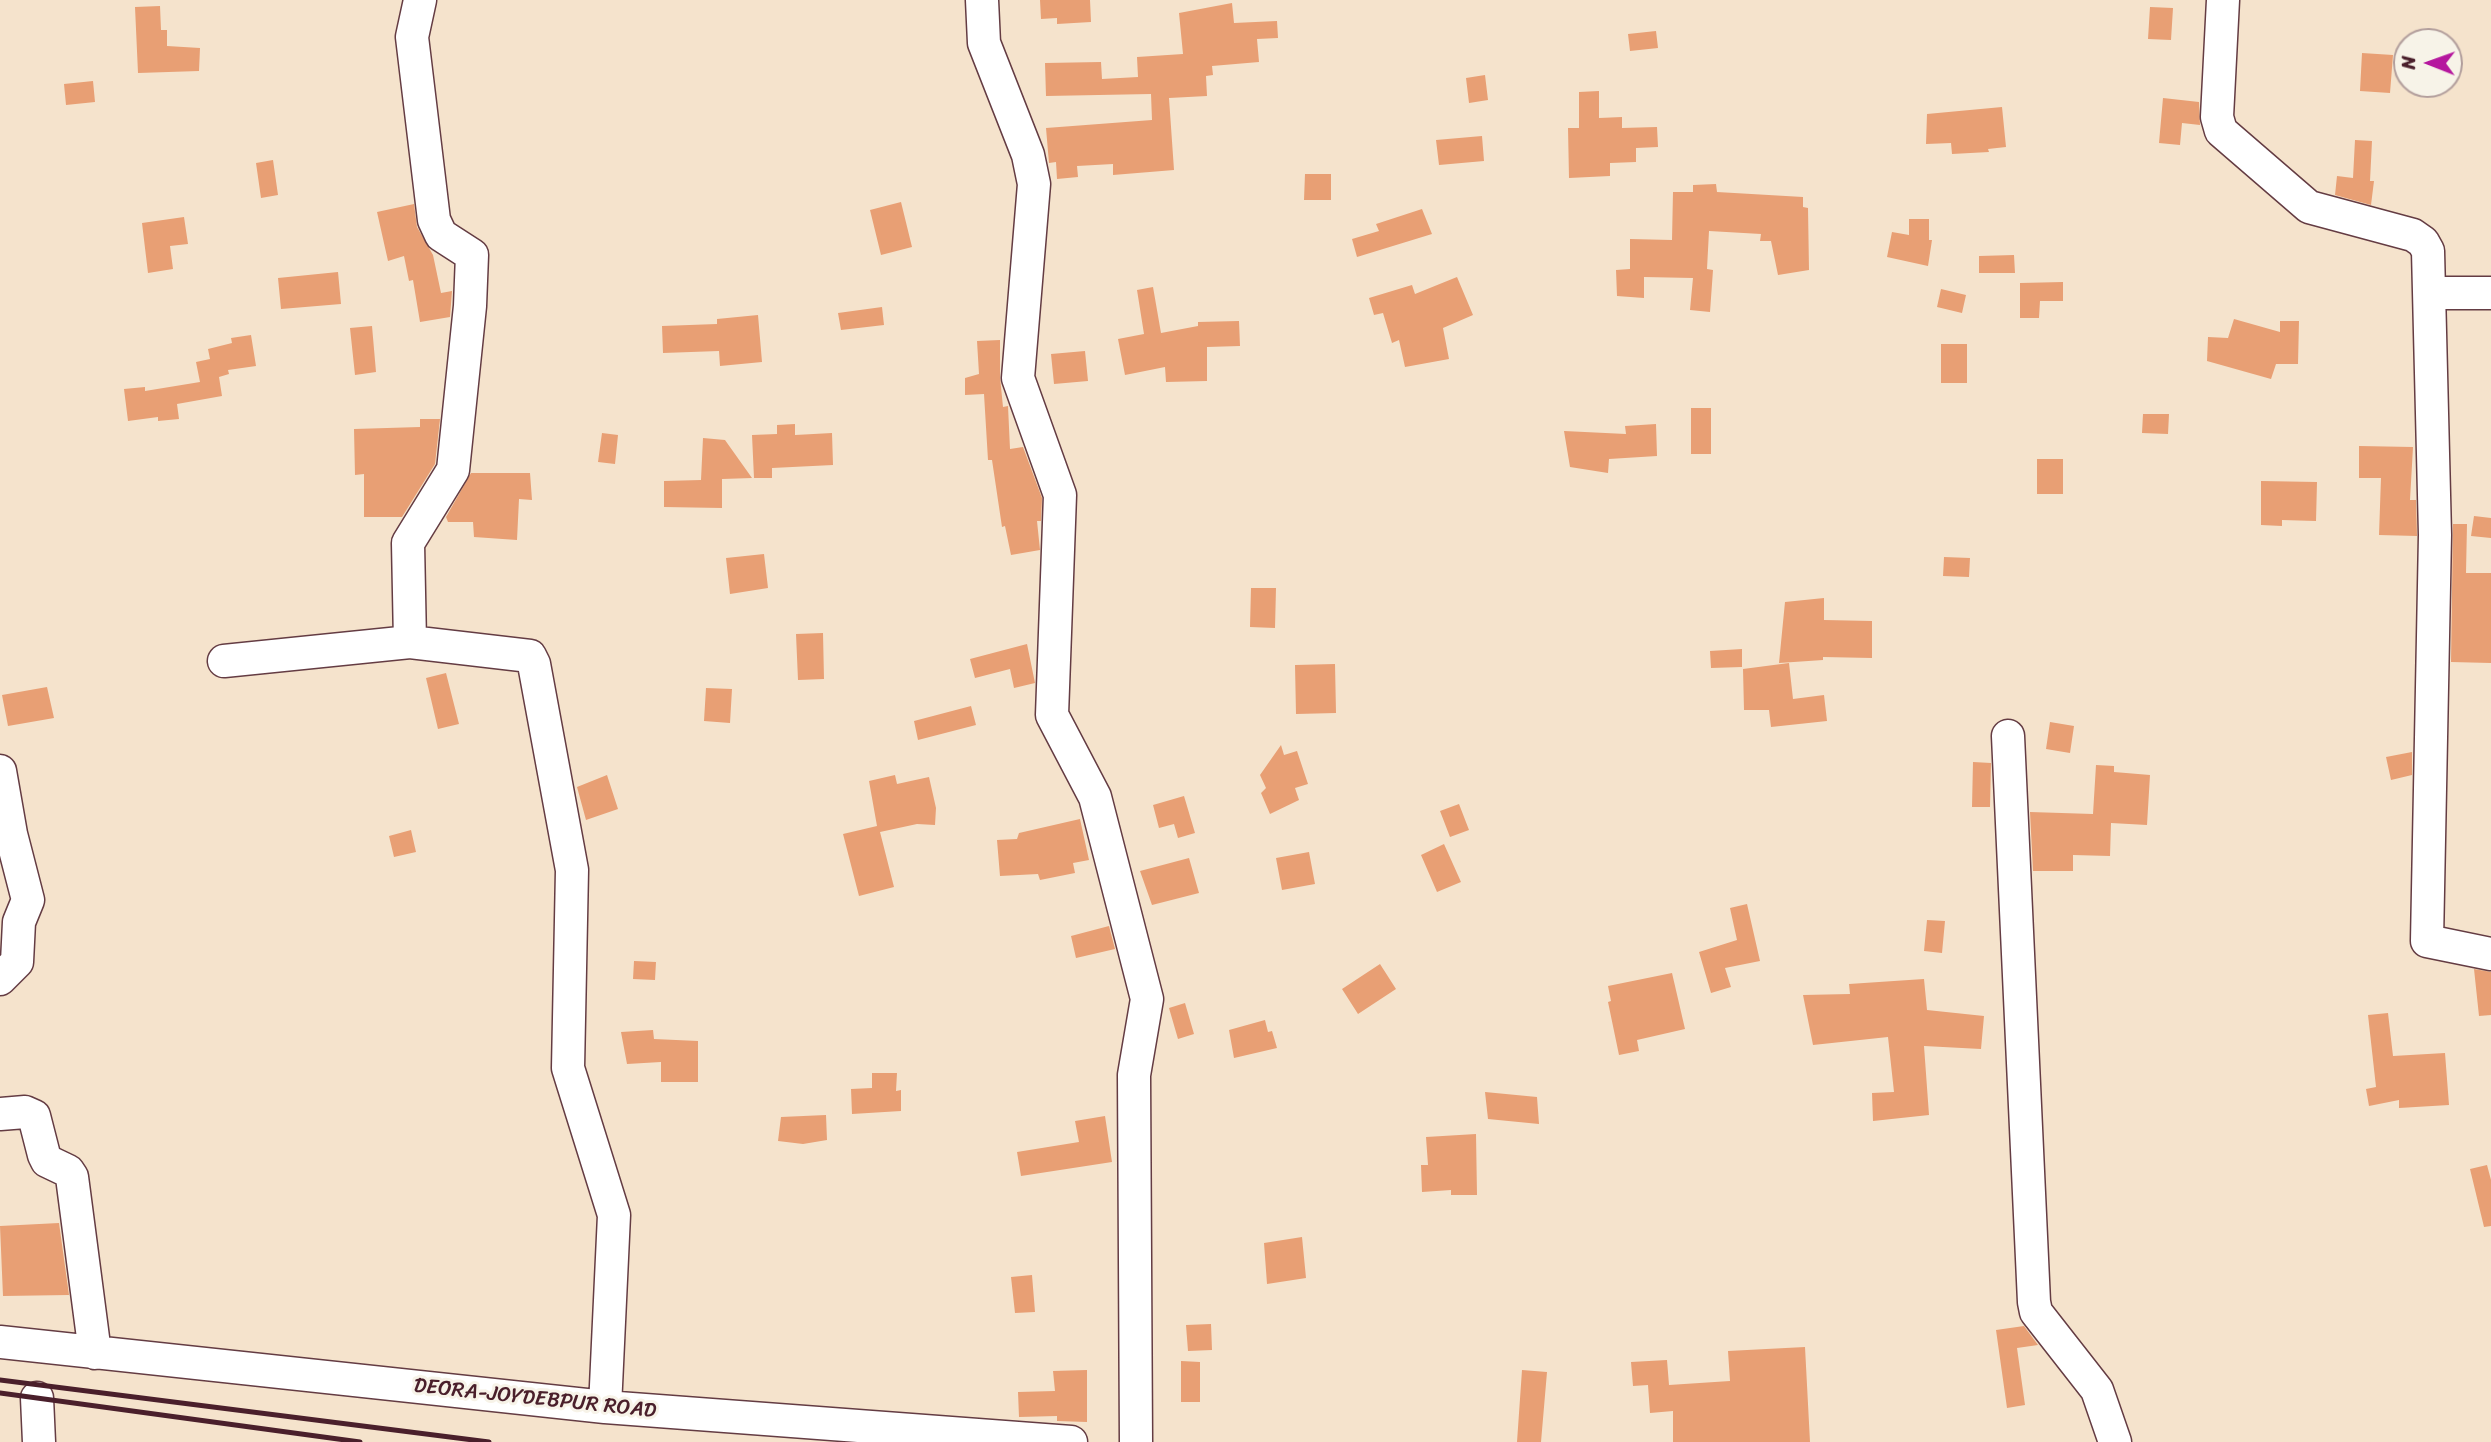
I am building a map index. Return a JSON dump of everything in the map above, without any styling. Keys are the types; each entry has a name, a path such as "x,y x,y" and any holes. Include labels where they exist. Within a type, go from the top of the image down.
{"street":[{"path":"410,642 408,542 453,470 470,306 472,255 441,235 433,220 412,37 420,0"},
{"path":"982,0 984,43 1028,155 1034,184 1018,378 1060,495 1052,715 1095,797 1147,999 1135,1075 1136,1442"},
{"path":"2223,0 2217,117 2221,131 2309,207 2413,235 2423,242 2428,251 2435,535 2427,941 2491,954"},
{"path":"2431,293 2491,293"},
{"path":"224,661 410,642 530,656 534,664 572,870 568,1068 614,1215 605,1407"},
{"path":"2008,736 2034,1302 2036,1312 2097,1390 2115,1442"},
{"path":"0,771 5,835 28,900 19,922 19,956 0,979"},
{"path":"0,1114 25,1112 34,1116 47,1161 68,1171 72,1178 95,1353"},
{"name":"DEORA-JOYDEBPUR ROAD","path":"0,1342 605,1407 1071,1442"},
{"path":"37,1398 39,1442"}],"building":[{"path":"1040,0 1090,0 1091,22 1057,24 1057,18 1041,19"},
{"path":"1232,3 1234,23 1277,21 1278,38 1257,39 1259,62 1212,66 1213,75 1206,76 1207,96 1169,98 1174,170 1113,175 1113,164 1077,166 1078,177 1057,179 1056,162 1049,163 1046,128 1152,120 1151,94 1046,96 1045,63 1101,62 1102,79 1138,77 1137,57 1183,54 1179,13"},
{"path":"160,6 161,30 167,30 167,46 200,48 199,71 138,73 135,7"},
{"path":"2150,7 2173,8 2171,40 2148,39"},
{"path":"1656,31 1658,48 1630,51 1628,34"},
{"path":"2362,53 2393,55 2390,93 2360,91"},
{"path":"1485,75 1488,100 1469,103 1466,78"},
{"path":"93,81 95,102 66,105 64,84"},
{"path":"1599,91 1599,118 1622,117 1622,128 1657,127 1658,147 1636,148 1636,162 1610,163 1610,176 1569,178 1568,128 1579,128 1579,92"},
{"path":"2163,98 2199,102 2200,125 2182,123 2180,145 2159,143"},
{"path":"2002,107 2006,147 1988,149 1989,152 1952,154 1951,143 1926,144 1927,114"},
{"path":"1482,136 1484,161 1439,165 1436,140"},
{"path":"2355,140 2372,141 2370,181 2374,181 2371,205 2335,195 2337,176 2353,178"},
{"path":"273,160 278,195 261,198 256,163"},
{"path":"1305,174 1331,174 1331,200 1304,200"},
{"path":"1716,184 1717,192 1803,197 1803,207 1808,208 1809,270 1778,275 1771,241 1760,241 1761,234 1709,231 1707,269 1713,270 1710,312 1690,310 1693,278 1644,277 1644,298 1617,296 1616,270 1630,269 1630,239 1672,240 1673,192 1693,192 1693,185"},
{"path":"901,202 912,247 881,255 870,210"},
{"path":"414,204 417,227 433,255 441,293 452,291 450,317 420,322 413,280 409,281 404,256 388,261 377,212"},
{"path":"1422,209 1432,234 1357,257 1352,239 1379,231 1376,224"},
{"path":"184,217 188,244 170,246 173,269 148,273 142,223"},
{"path":"1909,219 1929,219 1929,240 1932,240 1928,266 1887,257 1892,232 1909,235"},
{"path":"2014,255 2015,273 1979,273 1979,256"},
{"path":"338,272 341,304 281,309 278,278"},
{"path":"1457,277 1473,315 1443,328 1449,359 1405,367 1399,340 1392,343 1383,313 1374,315 1369,298 1412,285 1415,294"},
{"path":"2063,282 2063,301 2040,301 2039,318 2020,318 2020,283"},
{"path":"1153,287 1161,333 1198,326 1198,322 1239,321 1240,346 1207,347 1207,381 1166,382 1165,367 1125,375 1118,339 1144,334 1137,290"},
{"path":"1941,289 1966,295 1962,313 1937,307"},
{"path":"882,307 884,325 841,330 838,313"},
{"path":"758,315 762,362 720,366 719,351 663,353 662,326 717,324 717,319"},
{"path":"2234,319 2280,332 2280,321 2299,321 2298,364 2276,364 2271,379 2207,361 2208,337 2228,338"},
{"path":"372,326 376,372 355,375 350,328"},
{"path":"251,335 256,366 228,370 229,374 219,377 222,396 177,404 179,419 158,421 158,417 128,421 124,389 145,387 145,391 200,382 196,362 210,359 208,349 232,343 231,338"},
{"path":"1000,340 1000,377 1003,407 1008,406 1010,449 1023,447 1042,498 1041,521 1037,521 1040,550 1011,555 1005,526 1002,527 992,460 988,460 984,394 965,395 965,378 979,374 977,341"},
{"path":"1941,344 1967,344 1967,383 1941,383"},
{"path":"1085,351 1088,381 1054,384 1051,354"},
{"path":"1691,408 1711,408 1711,454 1691,454"},
{"path":"2143,414 2169,414 2168,434 2142,433"},
{"path":"420,419 440,419 435,464 402,517 364,517 364,474 355,475 354,429 420,427"},
{"path":"795,424 795,435 832,433 833,465 772,468 772,478 754,478 752,435 777,434 777,425"},
{"path":"1656,424 1657,456 1609,459 1608,473 1570,467 1564,431 1626,434 1625,426"},
{"path":"602,433 618,435 615,464 598,462"},
{"path":"703,438 725,440 752,478 722,479 722,508 664,507 664,481 701,480"},
{"path":"2359,446 2413,447 2410,500 2416,500 2417,536 2379,535 2381,478 2359,478"},
{"path":"2037,459 2063,459 2063,494 2037,494"},
{"path":"471,473 530,473 532,500 519,499 517,540 474,537 473,522 448,522 446,517"},
{"path":"2261,481 2317,482 2316,521 2282,520 2282,526 2261,525"},
{"path":"2474,516 2491,518 2491,538 2471,536"},
{"path":"2453,524 2467,524 2466,573 2491,573 2491,663 2451,662"},
{"path":"764,554 768,588 730,594 726,558"},
{"path":"1944,557 1970,558 1969,577 1943,576"},
{"path":"1251,588 1276,588 1275,628 1250,627"},
{"path":"1824,598 1824,620 1872,621 1872,658 1823,657 1823,660 1779,663 1785,602"},
{"path":"823,633 824,679 798,680 796,634"},
{"path":"1027,644 1035,683 1014,688 1010,669 975,678 970,659"},
{"path":"1742,649 1742,667 1711,668 1710,651"},
{"path":"1789,663 1793,699 1824,695 1827,721 1771,727 1769,710 1744,710 1743,669"},
{"path":"1335,664 1336,713 1296,714 1295,665"},
{"path":"446,673 459,724 438,729 426,678"},
{"path":"47,687 54,718 8,726 2,695"},
{"path":"706,688 732,689 730,723 704,721"},
{"path":"971,706 976,725 918,740 914,721"},
{"path":"2050,722 2074,726 2070,753 2046,749"},
{"path":"1281,745 1284,755 1297,751 1308,784 1295,788 1299,800 1270,814 1261,793 1266,788 1260,775"},
{"path":"2412,752 2412,775 2391,780 2386,757"},
{"path":"1973,762 1991,763 1990,807 1972,807"},
{"path":"2096,765 2114,766 2114,772 2150,775 2147,825 2111,823 2110,856 2073,855 2073,871 2033,871 2030,812 2093,814"},
{"path":"607,775 618,809 586,820 577,787"},
{"path":"895,775 897,784 929,777 936,808 935,825 917,824 880,832 894,887 859,896 843,834 877,826 869,781"},
{"path":"1184,796 1195,833 1178,838 1174,824 1159,828 1153,805"},
{"path":"1459,804 1469,830 1450,837 1440,811"},
{"path":"1080,819 1089,860 1073,863 1075,873 1040,880 1038,874 1000,876 997,840 1017,839 1019,833"},
{"path":"411,830 416,852 394,857 389,836"},
{"path":"1444,844 1461,882 1437,892 1421,855"},
{"path":"1309,852 1315,884 1282,890 1276,858"},
{"path":"1189,858 1199,893 1152,905 1140,871"},
{"path":"1747,904 1760,961 1725,968 1731,987 1711,993 1699,952 1737,940 1730,908"},
{"path":"1927,920 1945,921 1942,953 1924,951"},
{"path":"1109,926 1115,949 1076,958 1071,936"},
{"path":"634,961 656,962 655,980 633,979"},
{"path":"1380,964 1396,989 1358,1014 1342,989"},
{"path":"2474,969 2491,972 2491,1015 2479,1016"},
{"path":"1672,973 1685,1029 1637,1040 1639,1051 1619,1055 1608,1002 1611,1001 1608,986"},
{"path":"1924,979 1927,1010 1984,1016 1981,1049 1924,1046 1929,1115 1873,1121 1872,1093 1894,1092 1888,1037 1813,1045 1803,995 1850,994 1849,984"},
{"path":"1185,1003 1194,1034 1178,1039 1169,1008"},
{"path":"2388,1013 2393,1056 2445,1053 2449,1105 2399,1108 2399,1100 2369,1106 2366,1089 2376,1087 2368,1015"},
{"path":"1265,1020 1268,1032 1272,1031 1277,1048 1234,1058 1229,1030"},
{"path":"653,1030 654,1039 698,1041 698,1082 661,1082 661,1062 627,1064 621,1032"},
{"path":"872,1073 897,1073 896,1091 901,1090 901,1111 852,1114 851,1089 872,1088"},
{"path":"1485,1092 1537,1097 1539,1124 1488,1119"},
{"path":"826,1115 827,1140 803,1144 778,1141 781,1117"},
{"path":"1105,1116 1112,1162 1021,1176 1017,1152 1079,1142 1075,1121"},
{"path":"1476,1134 1477,1195 1451,1195 1451,1190 1422,1192 1421,1165 1428,1165 1426,1137"},
{"path":"2487,1165 2491,1180 2491,1226 2484,1227 2470,1169"},
{"path":"59,1223 69,1295 3,1296 0,1226"},
{"path":"1302,1237 1306,1278 1267,1284 1264,1243"},
{"path":"1032,1275 1035,1312 1015,1313 1011,1277"},
{"path":"1211,1324 1212,1350 1188,1351 1186,1325"},
{"path":"2024,1326 2038,1345 2017,1348 2025,1405 2007,1408 1996,1330"},
{"path":"1805,1347 1810,1442 1673,1442 1673,1411 1650,1413 1648,1385 1633,1386 1631,1362 1667,1360 1669,1385 1730,1381 1728,1351"},
{"path":"1181,1361 1200,1362 1200,1402 1181,1402"},
{"path":"1087,1370 1087,1422 1057,1421 1057,1416 1019,1417 1018,1392 1055,1391 1053,1371"},
{"path":"1522,1370 1547,1372 1541,1442 1517,1442"}],"railway":[{"path":"0,1380 489,1442"},
{"path":"0,1393 360,1442"}]}
